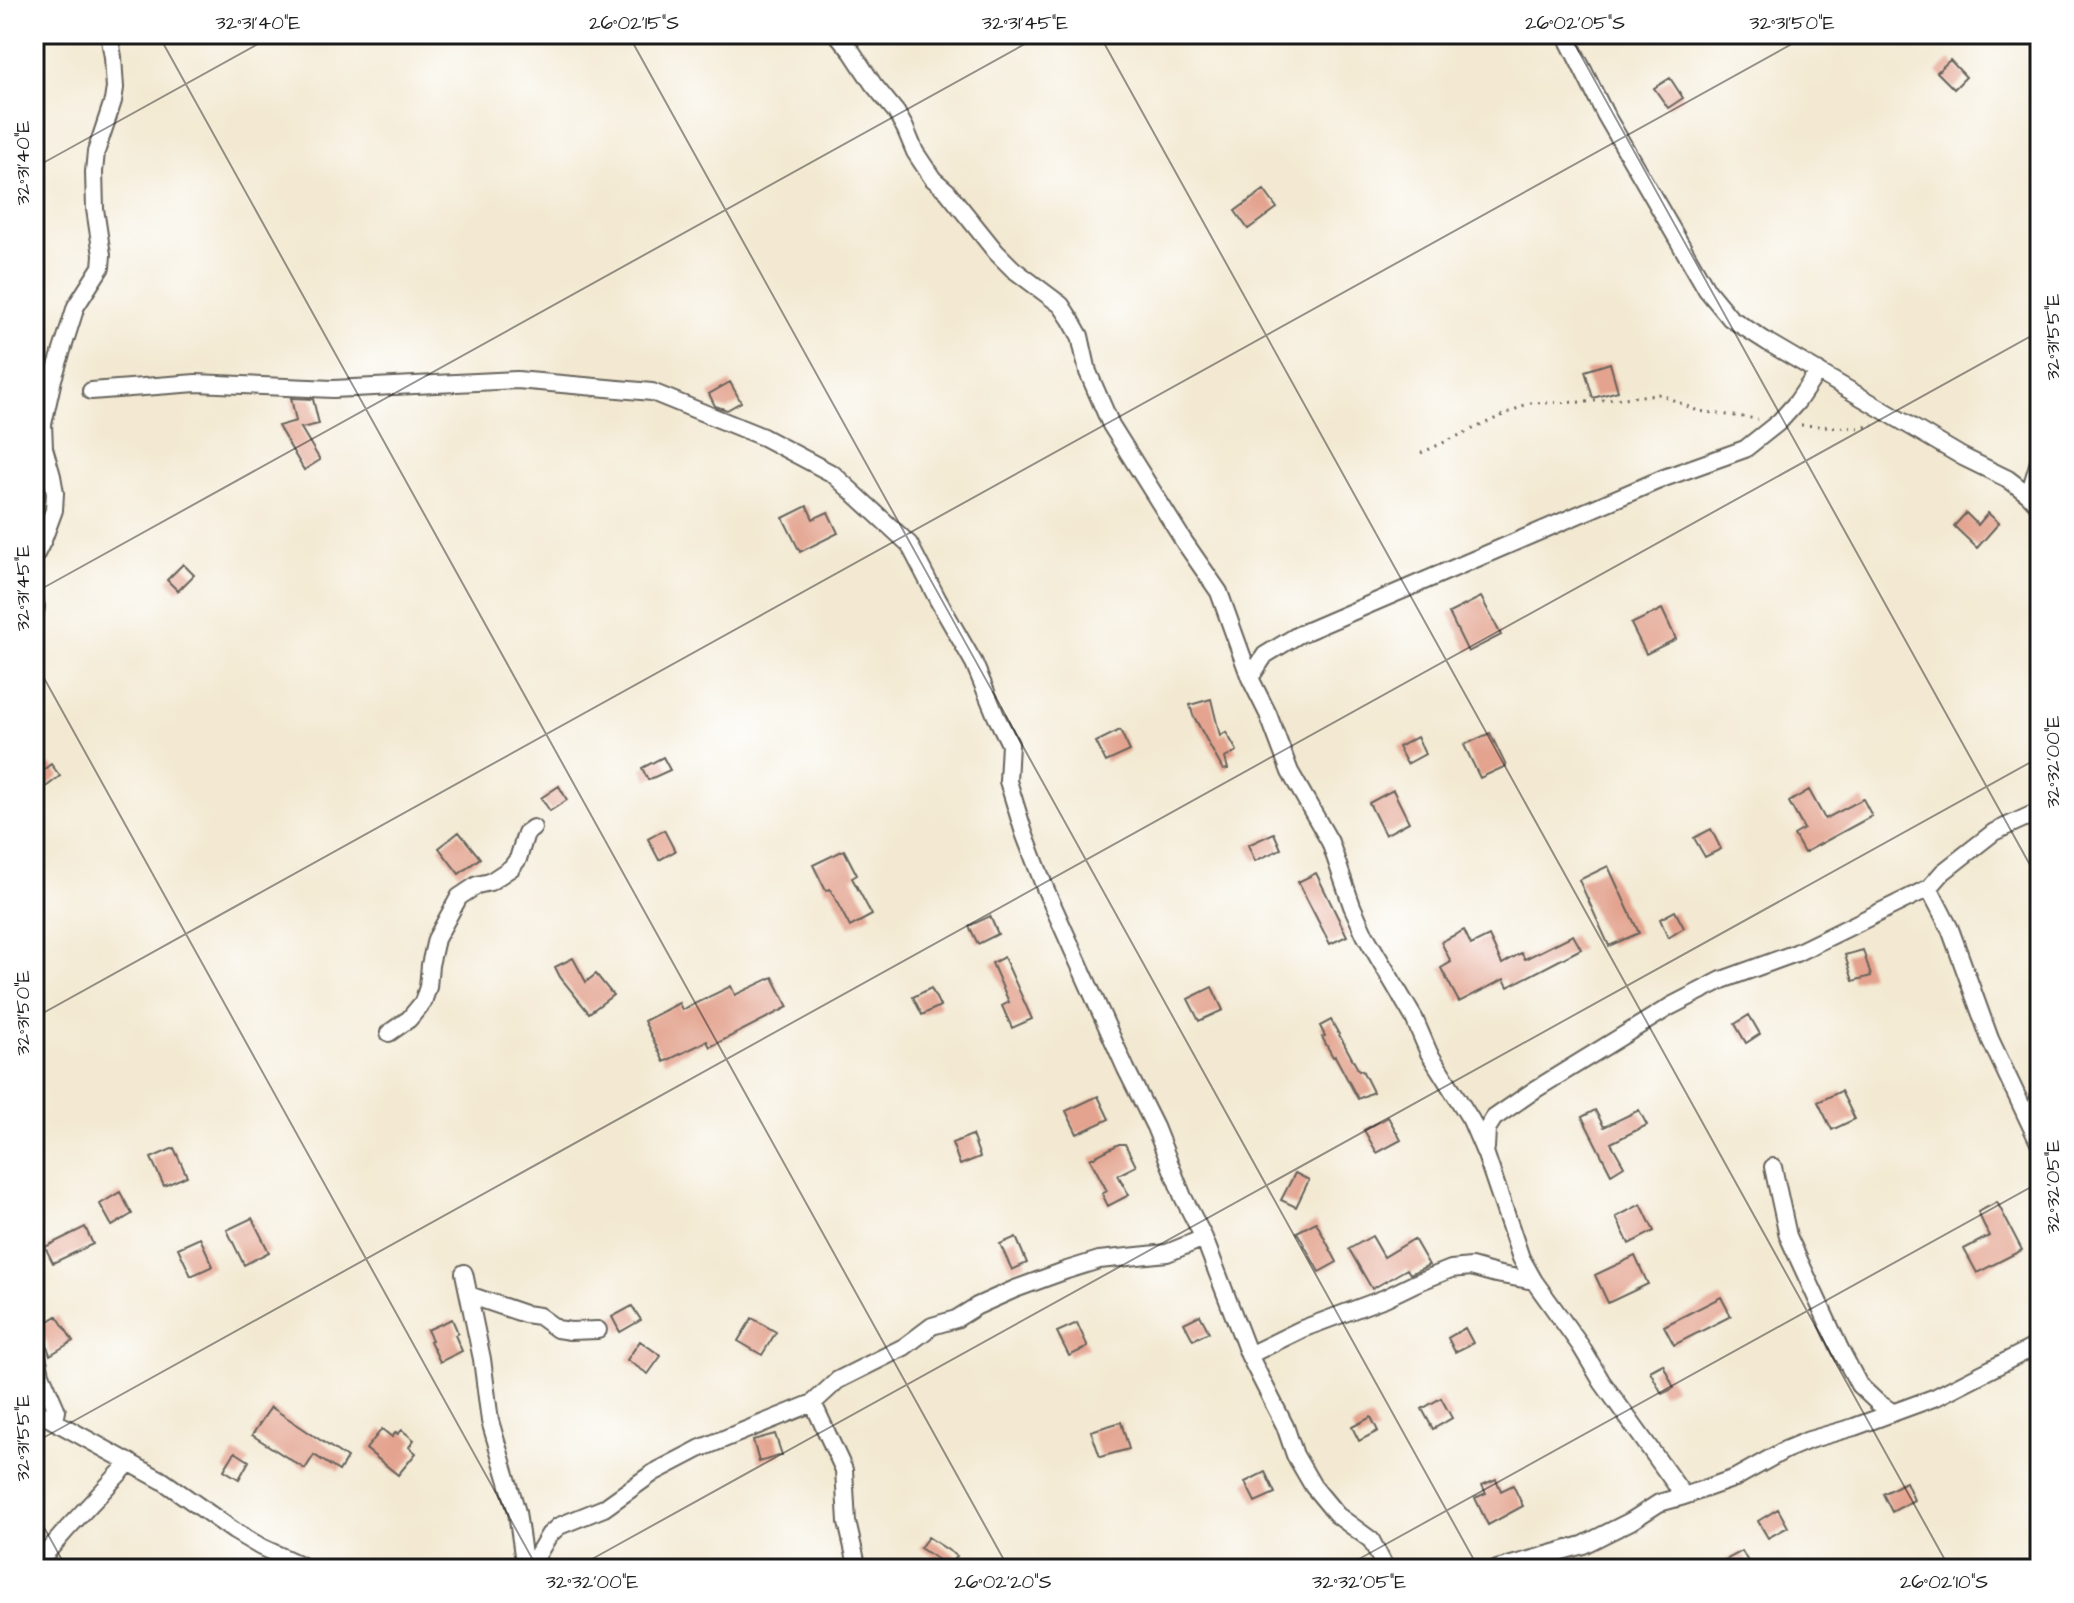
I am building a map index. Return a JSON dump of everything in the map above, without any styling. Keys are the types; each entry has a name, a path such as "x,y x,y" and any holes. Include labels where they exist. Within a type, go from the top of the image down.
{"street":[{"path":"34,558 54,510 55,493 44,448 43,424 53,379 76,306 101,267 94,172 96,152 115,88 109,34"},
{"path":"837,34 896,112 919,160 933,179 947,191 996,252 1013,269 1061,305 1071,320 1080,336 1088,372 1111,425 1219,592 1250,678 1268,714 1290,772 1330,842 1365,935 1414,1018 1429,1053 1471,1120 1517,1246 1534,1281 1684,1496"},
{"path":"1565,34 1605,114 1707,290 1730,318 1963,457 2008,479 2035,501"},
{"path":"1250,678 1265,655 1298,635 1664,478 1745,449 1779,422 1818,371"},
{"path":"91,391 196,383 333,389 517,380 652,392 763,437 833,474 909,544 974,663 1010,744 1008,781 1045,888 1204,1238 1249,1355 1285,1426 1295,1455 1313,1486 1337,1515 1371,1540 1386,1569"},
{"path":"2035,501 2040,458"},
{"path":"34,599 34,618"},
{"path":"1486,1155 1487,1129 1494,1118 1536,1089 1671,1006 1722,980 1796,953 1929,888 1943,872 1994,832 2040,811"},
{"path":"389,1033 409,1019 423,1002 436,939 459,897 511,868 518,859 526,833 533,828"},
{"path":"1929,888 1950,929 1990,1039 2040,1145"},
{"path":"2032,1126 2040,1095"},
{"path":"1773,1167 1788,1236 1840,1349 1859,1385 1892,1412"},
{"path":"527,1569 549,1535 559,1526 604,1508 653,1473 699,1449 813,1403 838,1380 904,1347 932,1326 956,1319 1015,1289 1099,1260 1167,1253 1204,1238"},
{"path":"1249,1355 1302,1329 1451,1269 1471,1267 1534,1281"},
{"path":"464,1273 482,1359 490,1421 517,1512 527,1569"},
{"path":"469,1295 539,1316 557,1329 598,1330"},
{"path":"34,1341 41,1374 57,1411 55,1421"},
{"path":"1497,1569 1583,1545 1659,1503 1735,1478 1797,1445 1936,1397 2040,1344"},
{"path":"813,1403 844,1470 847,1522 858,1569"},
{"path":"34,1410 163,1481 261,1547 309,1569"},
{"path":"34,1567 130,1462"}],"path":[{"path":"1421,453 1529,403 1585,402 1660,394 1698,411 1806,426 1860,428 1901,420"}],"building":[{"path":"1950,60 1966,77 1954,89 1937,72"},
{"path":"1670,78 1683,98 1668,108 1654,88"},
{"path":"1264,190 1277,208 1248,229 1235,211"},
{"path":"1610,363 1618,391 1593,398 1585,371"},
{"path":"730,382 741,402 727,410 715,406 709,394"},
{"path":"291,398 313,399 319,424 301,428 320,460 304,470 278,426 296,421"},
{"path":"807,506 813,519 828,512 838,533 800,552 783,518"},
{"path":"1966,513 1978,525 1988,513 1999,523 1977,548 1954,526"},
{"path":"183,564 194,575 178,591 167,580"},
{"path":"1481,597 1501,635 1468,652 1449,613"},
{"path":"1662,609 1676,639 1646,654 1631,624"},
{"path":"1211,699 1220,736 1226,732 1237,751 1225,758 1228,769 1223,770 1190,705"},
{"path":"1120,730 1130,751 1106,762 1096,742"},
{"path":"1490,733 1506,766 1480,778 1464,745"},
{"path":"1417,737 1425,754 1407,764 1398,747"},
{"path":"663,757 670,770 648,780 642,768"},
{"path":"51,764 60,776 42,790 34,777"},
{"path":"559,786 567,800 550,811 541,798"},
{"path":"1393,790 1409,822 1385,835 1369,803"},
{"path":"1809,790 1825,819 1863,799 1872,816 1804,853 1794,835 1804,829 1789,802"},
{"path":"1711,829 1721,849 1705,857 1694,838"},
{"path":"664,830 675,851 659,860 648,839"},
{"path":"459,832 480,858 459,874 439,848"},
{"path":"1274,833 1281,849 1255,861 1248,845"},
{"path":"844,850 857,875 852,878 872,915 850,927 813,865"},
{"path":"1608,866 1639,933 1609,946 1579,880"},
{"path":"1316,873 1347,936 1330,944 1298,882"},
{"path":"1675,911 1684,928 1668,938 1660,919"},
{"path":"990,916 998,934 978,944 969,926"},
{"path":"1464,930 1471,945 1489,936 1502,964 1521,953 1525,959 1573,935 1581,949 1508,987 1504,979 1459,1002 1441,968 1451,962 1441,942"},
{"path":"1863,950 1871,976 1853,981 1845,955"},
{"path":"1004,957 1032,1019 1012,1028 1002,1006 1009,1002 992,963"},
{"path":"573,958 586,982 596,974 613,995 589,1013 555,967"},
{"path":"773,977 788,1007 710,1047 707,1041 664,1062 644,1021 679,1003 682,1010 731,986 735,995"},
{"path":"1212,987 1223,1010 1199,1021 1188,999"},
{"path":"931,988 940,1006 922,1015 913,997"},
{"path":"1749,1015 1760,1034 1746,1043 1735,1024"},
{"path":"1331,1020 1373,1092 1358,1099 1322,1037 1325,1036 1320,1026"},
{"path":"1841,1091 1855,1119 1832,1130 1818,1102"},
{"path":"1098,1096 1109,1119 1077,1134 1066,1111"},
{"path":"1595,1110 1604,1127 1639,1110 1647,1125 1611,1143 1624,1166 1611,1174 1582,1117"},
{"path":"1388,1117 1401,1140 1377,1153 1364,1130"},
{"path":"972,1135 980,1157 960,1165 952,1143"},
{"path":"1125,1144 1136,1166 1118,1175 1129,1195 1108,1206 1102,1194 1107,1191 1090,1159"},
{"path":"174,1148 187,1176 164,1186 151,1158"},
{"path":"1295,1173 1309,1180 1296,1207 1281,1200"},
{"path":"120,1192 132,1214 112,1226 100,1204"},
{"path":"1997,1202 2022,1250 1977,1273 1964,1249 1989,1236 1978,1212"},
{"path":"1641,1204 1654,1231 1629,1244 1616,1217"},
{"path":"252,1218 269,1252 244,1265 227,1230"},
{"path":"1316,1222 1337,1262 1319,1272 1297,1232"},
{"path":"85,1227 93,1244 53,1263 45,1247"},
{"path":"1372,1236 1384,1257 1414,1239 1429,1265 1410,1274 1407,1269 1372,1289 1349,1249"},
{"path":"1016,1237 1027,1263 1012,1270 1000,1244"},
{"path":"200,1238 213,1266 191,1276 178,1248"},
{"path":"1635,1256 1648,1284 1608,1303 1595,1275"},
{"path":"1721,1297 1731,1316 1674,1345 1664,1326"},
{"path":"632,1306 641,1320 620,1332 612,1317"},
{"path":"1200,1315 1209,1332 1193,1340 1184,1323"},
{"path":"57,1316 73,1341 50,1355 43,1334 35,1330"},
{"path":"752,1318 776,1332 762,1355 738,1341"},
{"path":"452,1319 462,1351 440,1362 427,1330"},
{"path":"1077,1323 1088,1347 1069,1356 1057,1332"},
{"path":"1465,1328 1473,1343 1455,1352 1448,1338"},
{"path":"640,1341 661,1356 648,1374 627,1360"},
{"path":"1663,1364 1674,1388 1662,1394 1650,1371"},
{"path":"1441,1398 1452,1418 1433,1429 1422,1409"},
{"path":"271,1407 347,1458 339,1471 314,1455 305,1469 252,1435"},
{"path":"1371,1417 1378,1431 1359,1441 1352,1427"},
{"path":"1121,1422 1129,1449 1100,1457 1091,1431"},
{"path":"382,1429 392,1437 402,1430 414,1440 409,1447 416,1453 398,1475 366,1449"},
{"path":"775,1434 782,1455 759,1462 753,1440"},
{"path":"235,1452 249,1461 239,1479 224,1470"},
{"path":"1265,1472 1275,1493 1255,1502 1245,1482"},
{"path":"1496,1479 1501,1491 1513,1485 1523,1506 1488,1525 1475,1498 1486,1493 1482,1485"},
{"path":"1906,1482 1914,1500 1892,1512 1883,1494"},
{"path":"1778,1509 1788,1527 1768,1538 1758,1521"},
{"path":"928,1537 957,1556 949,1567 920,1548"},
{"path":"1742,1551 1752,1569 1709,1569"}]}
